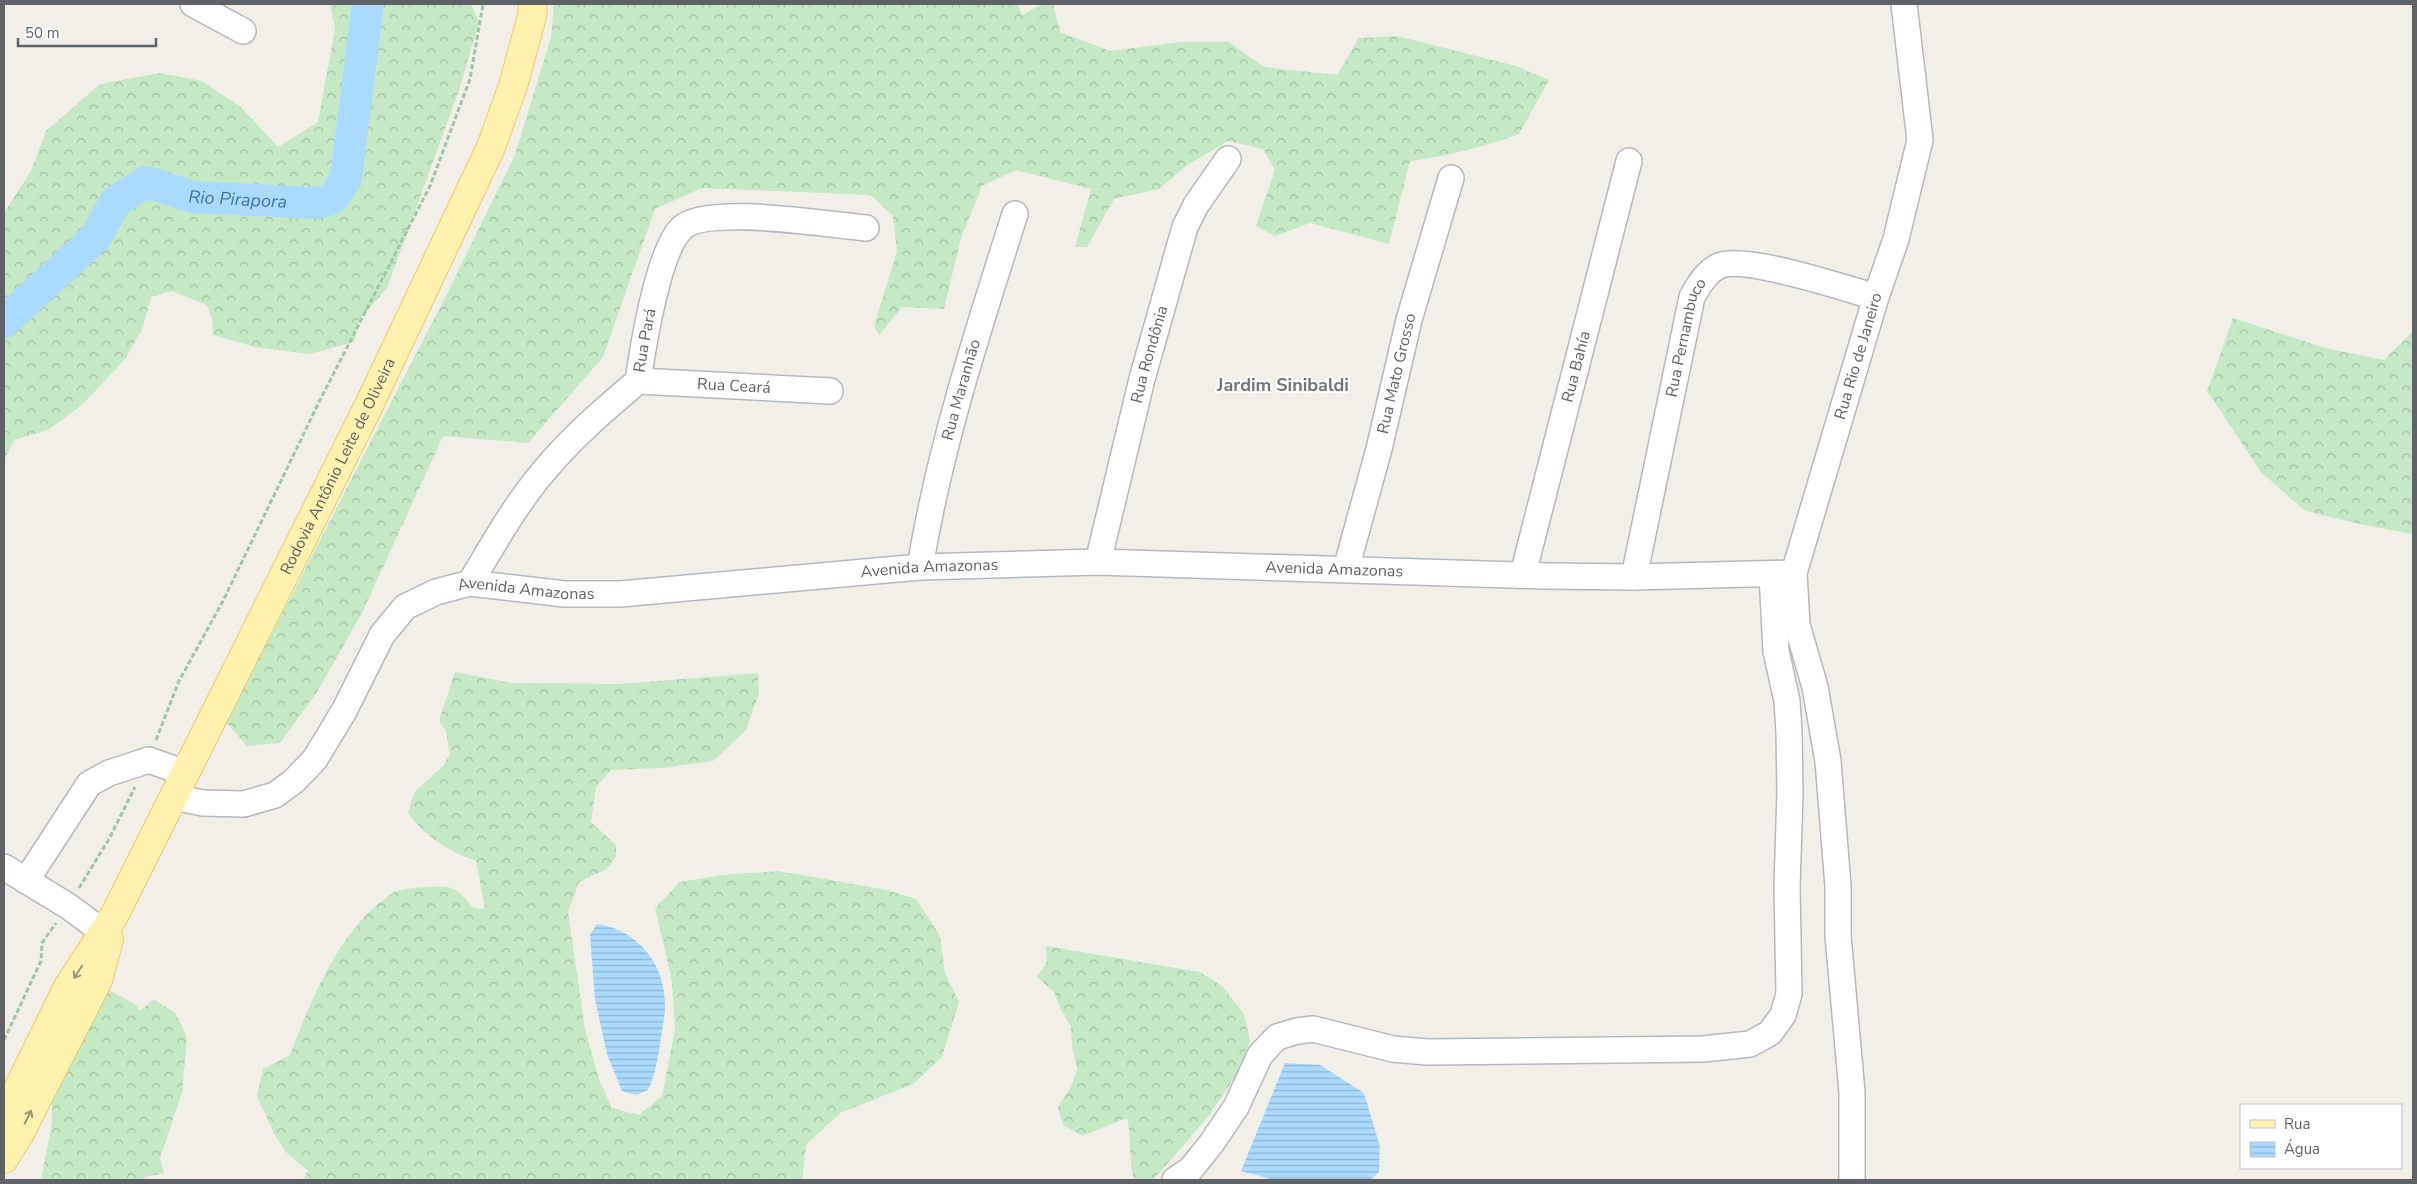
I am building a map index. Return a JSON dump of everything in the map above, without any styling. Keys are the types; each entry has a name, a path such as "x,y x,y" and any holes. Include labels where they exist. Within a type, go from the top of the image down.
{"main road":[{"name":"Rodovia Antônio Leite de Oliveira","path":"4,1117 68,987 108,931 370,404 492,147 513,86 532,16 532,4"},
{"name":"Rodovia Antônio Leite de Oliveira","path":"4,1159 20,1133 98,980 108,931"}],"street":[{"path":"193,4 243,31"},
{"name":"Rua Rio de Janeiro","path":"1783,573 1896,239 1920,140 1904,4"},
{"name":"Rua Rondônia","path":"1098,562 1142,379 1185,227 1196,205 1228,159"},
{"name":"Rua Bahía","path":"1523,574 1629,161"},
{"name":"Rua Mato Grosso","path":"1346,569 1379,449 1409,320 1452,178"},
{"name":"Rua Maranhão","path":"920,567 930,510 968,362 1015,214"},
{"name":"Rua Pará","path":"470,583 513,513 543,471 594,418 638,381 647,322 667,252 682,228 700,218 729,216 866,228"},
{"name":"Rua Pernambuco","path":"1634,577 1692,297 1711,271 1721,265 1749,263 1876,297"},
{"name":"Rua Ceará","path":"638,381 830,391"},
{"name":"Avenida Amazonas","path":"149,760 203,803 244,804 275,795 294,781 315,759 344,711 382,635 405,607 436,592 470,583 565,594 620,594 920,567 1098,562 1634,577 1783,573"},
{"path":"1175,1180 1190,1170 1211,1144 1236,1107 1260,1055 1277,1037 1296,1030 1313,1030 1393,1049 1427,1052 1703,1049 1750,1044 1770,1032 1783,1015 1788,994 1787,887 1790,792 1787,701 1776,651 1783,573"},
{"path":"1783,573 1815,686 1828,761 1838,886 1838,936 1852,1092 1852,1180"},
{"path":"26,881 89,784 109,773 149,760"},
{"path":"4,867 68,906 90,923 108,931"}],"path":[{"path":"4,1040 41,961 42,944 68,906 109,838 149,760 179,681 223,601 319,402 430,186 470,79 483,4"}],"green space":[{"path":"330,4 471,4 479,22 459,90 387,288 359,320 354,342 309,354 255,347 213,335 212,319 207,305 172,291 151,297 143,327 126,358 83,404 48,430 14,440 4,461 4,213 31,171 46,131 100,84 160,73 202,81 241,107 278,147 318,122 335,29"},
{"path":"554,4 1018,4 1022,15 1042,4 1053,4 1060,32 1110,51 1182,42 1229,42 1264,67 1337,75 1359,38 1397,36 1516,66 1549,80 1519,134 1465,150 1410,161 1389,244 1310,223 1275,236 1256,226 1275,170 1263,149 1228,141 1186,166 1159,189 1114,199 1087,247 1075,247 1091,189 1016,170 982,186 961,238 944,309 902,307 879,335 874,326 897,251 893,216 871,195 702,188 655,209 603,357 528,443 443,436 363,611 317,692 280,743 247,746 226,722 447,294 515,155 551,37"},
{"path":"2233,318 2325,348 2384,360 2413,331 2413,534 2305,511 2261,472 2207,391"},
{"path":"455,672 511,683 621,684 758,673 759,693 746,730 713,761 662,768 611,770 596,787 591,822 616,845 616,857 607,869 579,882 568,912 585,1029 599,1080 612,1108 639,1115 662,1096 675,1029 672,981 655,908 680,882 723,875 778,871 887,890 916,899 940,936 945,973 959,1002 942,1057 913,1084 840,1113 806,1145 802,1180 303,1180 308,1171 286,1152 276,1137 257,1097 263,1069 290,1055 307,1011 342,945 373,908 398,891 424,887 452,888 462,895 473,908 485,909 476,861 456,853 438,842 422,829 408,813 414,793 443,766 450,755 446,731 439,721"},
{"path":"1046,946 1200,972 1222,986 1244,1014 1250,1041 1237,1074 1208,1117 1153,1180 1135,1180 1127,1118 1082,1136 1063,1125 1058,1107 1071,1087 1077,1069 1072,1046 1071,1027 1060,1008 1054,992 1037,977 1047,962"},
{"path":"107,989 135,1004 140,1011 154,999 176,1014 187,1038 182,1092 160,1158 164,1173 144,1177 145,1180 41,1180 52,1123 52,1101"}],"water":[{"path":"597,924 612,928 637,942 655,964 661,978 664,992 665,1016 655,1071 648,1090 636,1095 622,1091 607,1054 595,999 590,935"},
{"path":"1285,1063 1320,1065 1364,1093 1380,1147 1379,1172 1370,1180 1275,1180 1241,1171"}],"waterway":[{"name":"Rio Pirapora","path":"4,322 95,238 116,201 146,182 193,197 311,203 330,200 346,177 368,4"}],"district":[{"name":"Jardim Sinibaldi","path":"1283,385"}]}
